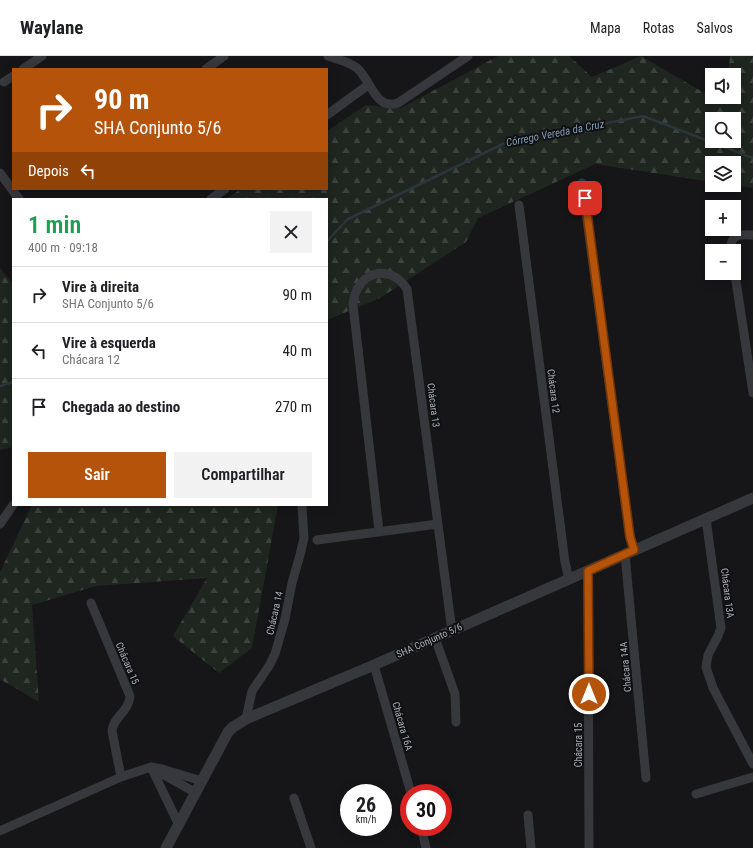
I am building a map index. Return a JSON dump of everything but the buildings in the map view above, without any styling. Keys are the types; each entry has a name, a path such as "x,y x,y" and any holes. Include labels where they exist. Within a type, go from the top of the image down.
{"street":[{"path":"24,68 42,56"},
{"path":"207,68 224,56"},
{"path":"328,56 357,68 379,100 386,104 394,105 468,56"},
{"path":"4,82 12,77"},
{"path":"328,114 368,85"},
{"path":"0,173 12,189"},
{"path":"582,183 630,537 630,552"},
{"path":"212,198 223,190"},
{"name":"Chácara 12","path":"519,205 565,562 569,579"},
{"path":"731,244 735,237 740,234 753,235"},
{"name":"Chácara 13","path":"379,531 354,318 353,296 360,282 368,276 381,273 392,275 401,280 407,289 452,631"},
{"path":"736,280 753,393"},
{"name":"SHA Conjunto 5/6","path":"166,848 228,732 246,719 452,631 753,498"},
{"path":"0,524 12,506"},
{"name":"Chácara 14","path":"246,719 252,690 269,666 275,654 285,618 292,583 304,538 302,506"},
{"name":"Chácara 13A","path":"706,519 721,628 708,655 706,667 712,688 753,764"},
{"path":"316,540 438,524"},
{"name":"Chácara 14A","path":"630,552 646,778"},
{"name":"Chácara 15","path":"588,571 589,848"},
{"name":"Chácara 15","path":"91,603 130,696 128,706 112,727 121,777"},
{"path":"435,638 455,694 456,722"},
{"name":"Chácara 16A","path":"374,665 408,784"},
{"path":"151,768 196,793"},
{"path":"151,768 179,826"},
{"path":"0,831 121,777 151,768 162,769 202,781"},
{"path":"696,794 753,778"},
{"path":"294,798 311,848"},
{"path":"528,815 531,848"},
{"path":"423,836 426,848"}],"green space":[{"path":"498,56 569,56 592,77 641,56 705,93 705,104 741,104 741,68 729,68 730,56 753,56 753,188 741,186 741,156 705,156 705,181 595,164 478,218 466,242 380,298 328,320 328,198 228,198 240,190 328,190 328,130 366,105 401,108"},
{"path":"0,268 12,283 12,447 0,450"},
{"path":"32,506 278,506 252,648 219,673 173,636 207,578 96,586 32,605 39,702 0,679 0,572"}],"waterway":[{"name":"Córrego Vereda da Cruz","path":"328,240 348,219 505,143 643,116 753,158"},
{"name":"Córrego Vereda da Cruz","path":"0,386 12,382"}],"route":[{"path":"585,198 630,537 634,550 588,571 589,694"}]}
